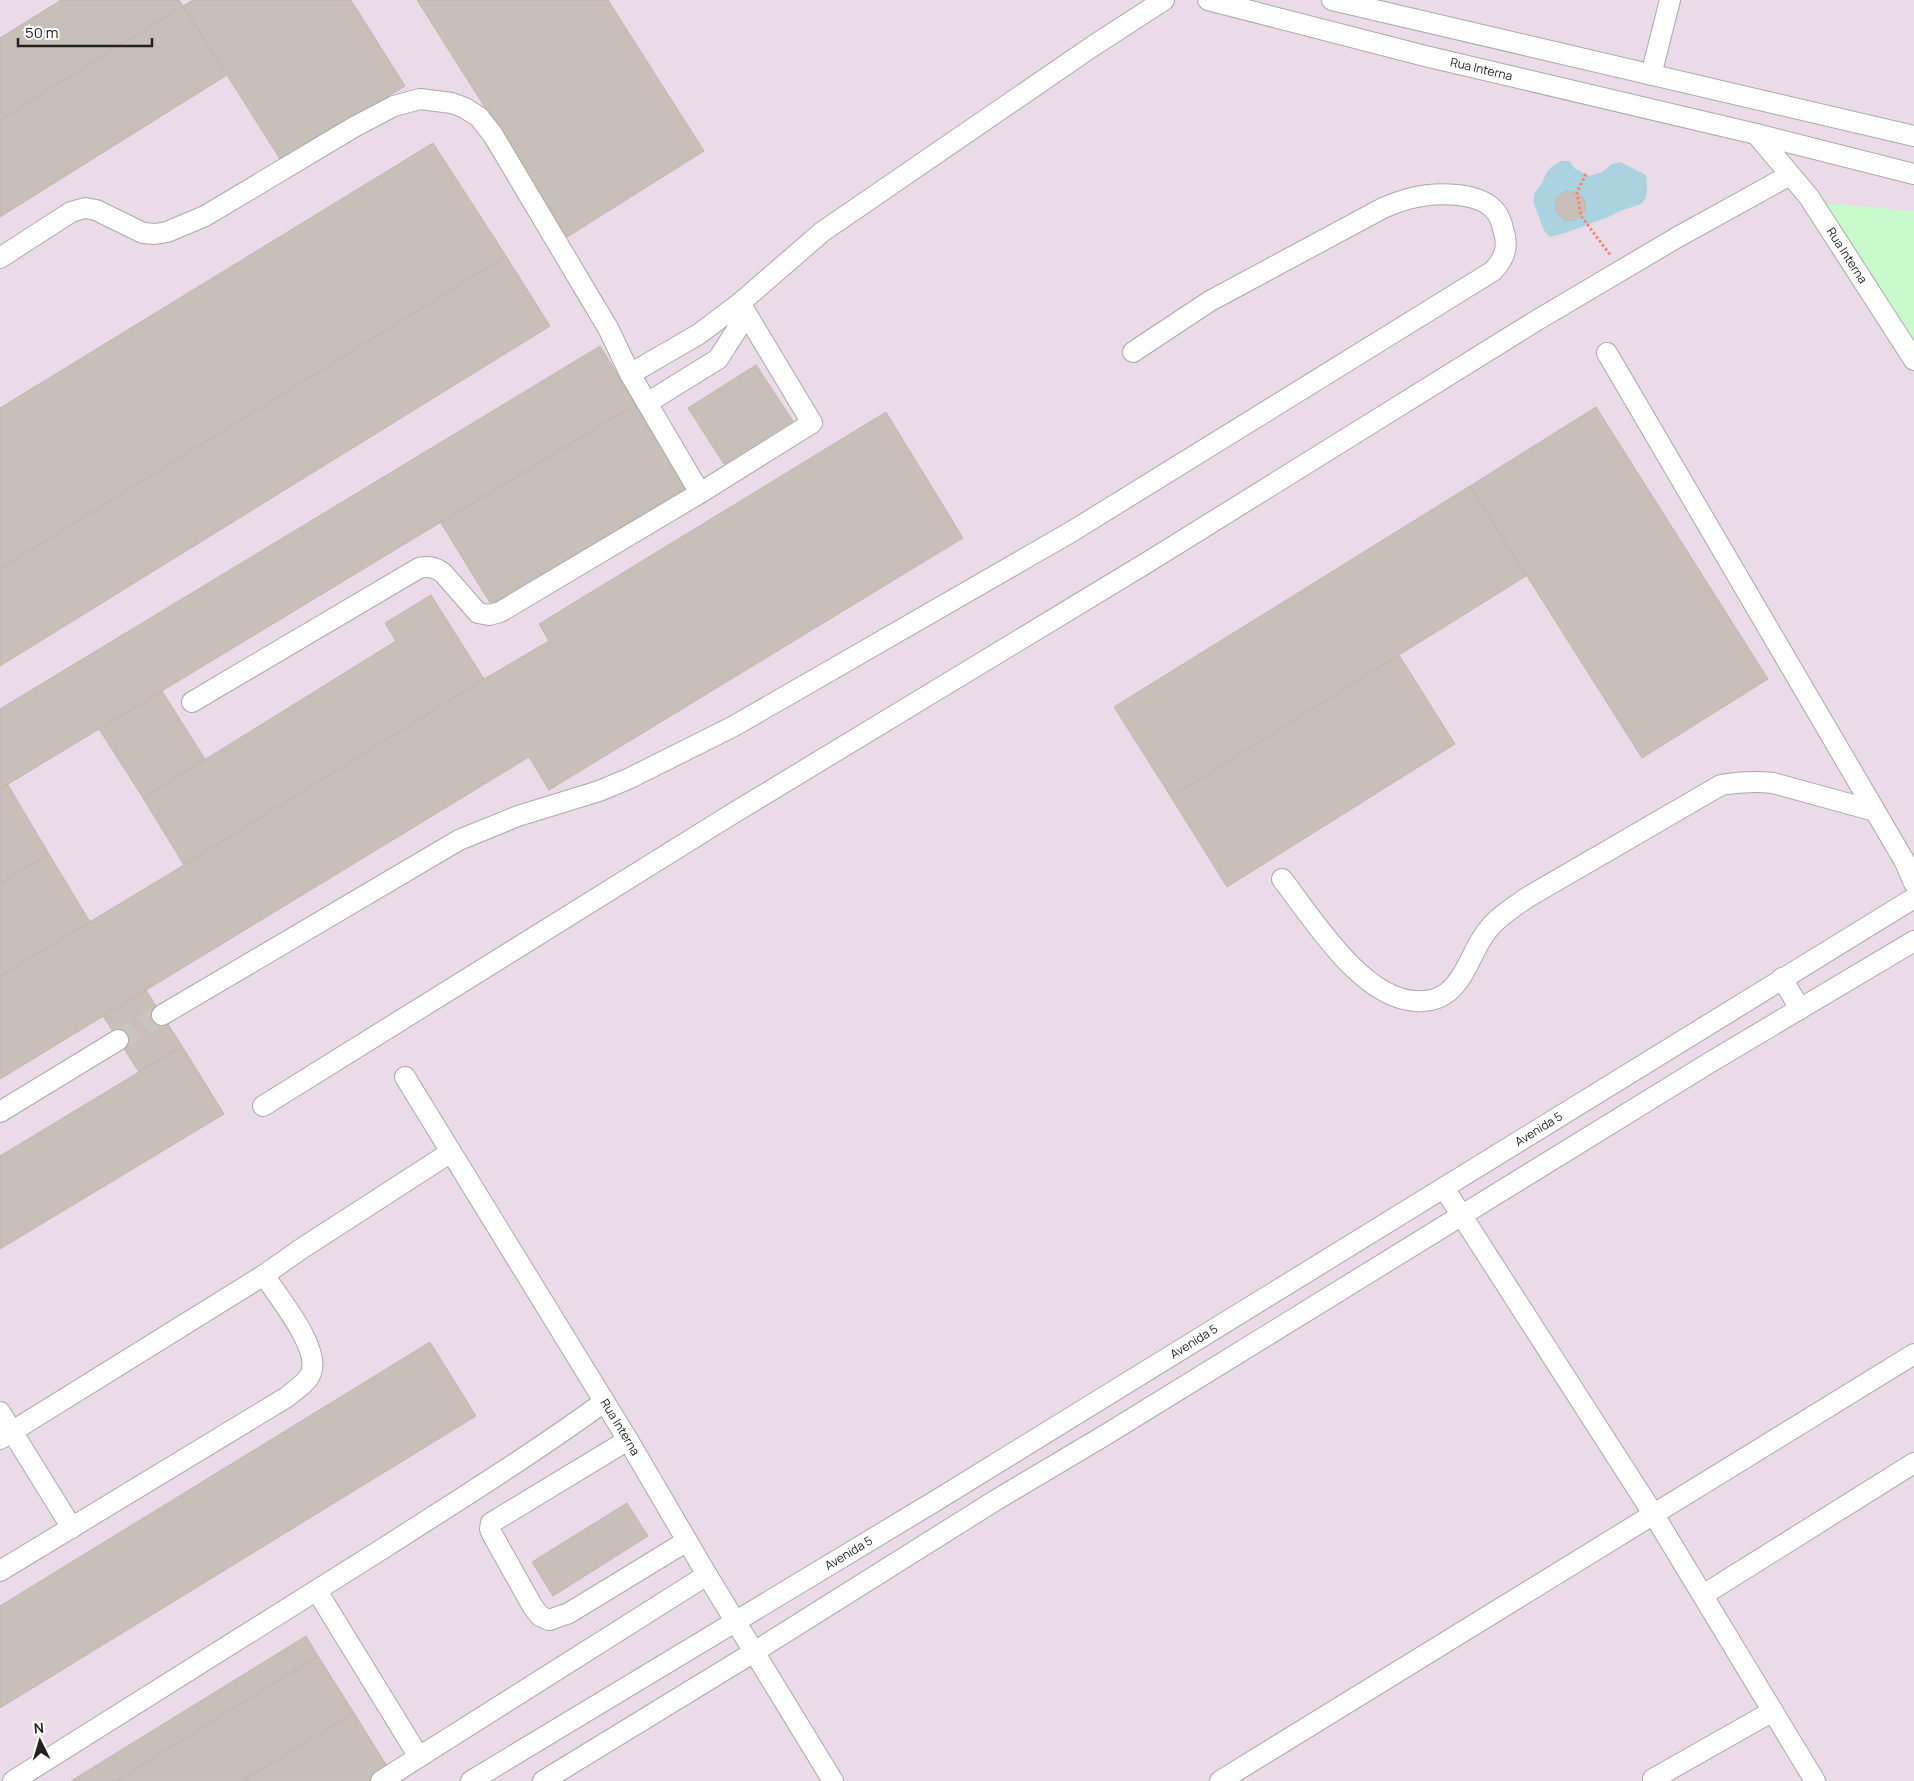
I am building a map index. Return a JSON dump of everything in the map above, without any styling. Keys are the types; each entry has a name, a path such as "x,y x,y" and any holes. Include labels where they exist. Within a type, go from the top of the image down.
{"lane":[{"path":"630,374 699,334 740,303 822,232 1092,46 1164,0"},
{"name":"Rua Interna","path":"1208,0 1425,56 1756,134 1914,174"},
{"path":"1332,0 1914,136"},
{"path":"1651,75 1670,0"},
{"path":"0,258 71,212 84,208 96,210 143,233 167,232 205,216 354,126 394,106 420,99 452,103 480,117 493,136 603,321 630,374 700,493"},
{"path":"1756,134 1759,100"},
{"name":"Rua Interna","path":"1756,134 1809,197 1914,360"},
{"path":"263,1106 732,814 1148,562 1526,328 1676,238 1790,175"},
{"path":"162,1015 459,840 518,816 606,788 628,779 725,730 1071,532 1493,271 1502,261 1506,251 1506,240 1502,226 1495,211 1478,199 1454,194 1436,194 1411,198 1383,208 1210,301 1133,352"},
{"path":"647,403 718,359 738,328 740,303"},
{"path":"192,702 419,568 438,569 478,614 489,615 509,607 700,493 812,423 740,303"},
{"path":"1607,353 1905,862 1914,883"},
{"path":"1282,879 1326,937 1360,975 1373,986 1390,996 1408,1001 1427,1002 1448,992 1458,982 1487,931 1500,918 1528,897 1721,785 1756,781 1773,783 1875,811"},
{"name":"Avenida 5","path":"471,1781 1090,1406 1914,898"},
{"path":"542,1781 1709,1063 1914,941"},
{"path":"1782,978 1800,1009"},
{"path":"1690,1036 1709,1063"},
{"path":"0,1112 118,1040"},
{"name":"Rua Interna","path":"405,1077 628,1440 707,1575 833,1781"},
{"path":"6,1435 264,1276 301,1249 451,1152"},
{"path":"1444,1188 1654,1515 1815,1781"},
{"path":"0,1571 287,1397 306,1382 311,1374 314,1362 311,1348 303,1333 264,1276"},
{"path":"1220,1781 1914,1354"},
{"path":"13,1781 317,1591 534,1451 604,1402"},
{"path":"1090,1406 1107,1434"},
{"path":"0,1412 6,1435 72,1528"},
{"path":"628,1440 491,1523 490,1529 492,1534 532,1607 540,1616 549,1620 569,1613 687,1541"},
{"path":"1703,1595 1914,1462"},
{"path":"980,1473 996,1500"},
{"path":"380,1781 707,1575"},
{"path":"317,1591 419,1757"},
{"path":"1653,1780 1773,1711"}],"path":[{"path":"1586,174 1577,192 1581,216 1623,270"}],"shaded area":[{"path":"0,0 1914,0 1914,1781 0,1781"}],"green space":[{"path":"1820,203 1914,211 1914,348"}],"water":[{"path":"1561,161 1570,161 1574,168 1589,176 1602,172 1612,164 1620,162 1646,175 1646,196 1639,204 1611,216 1550,237 1542,226 1534,204 1534,194 1548,171","holes":["1566,191 1578,193 1585,200 1585,212 1575,220 1564,220 1556,211 1556,198"]}],"building":[{"path":"61,0 179,0 183,6 0,120 0,38"},
{"path":"193,0 351,0 405,86 282,162 183,6"},
{"path":"417,0 608,0 704,151 567,237"},
{"path":"183,6 227,75 0,217 0,120"},
{"path":"433,143 506,256 0,569 0,408"},
{"path":"1566,191 1578,193 1585,200 1585,212 1575,220 1564,220 1556,211 1556,198"},
{"path":"506,256 550,326 0,666 0,569"},
{"path":"600,346 636,404 0,789 0,709"},
{"path":"756,365 793,421 724,464 688,408"},
{"path":"636,404 687,487 492,606 441,523"},
{"path":"1596,407 1768,679 1642,758 1470,486"},
{"path":"886,412 963,538 549,790 529,757 0,1079 0,976 549,641 539,624"},
{"path":"1470,486 1526,576 1171,797 1114,707"},
{"path":"431,595 484,679 184,865 143,798 396,641 385,623"},
{"path":"1399,655 1455,744 1227,887 1171,797"},
{"path":"162,691 205,759 143,798 99,729"},
{"path":"8,785 49,854 0,883 0,789"},
{"path":"49,854 90,922 0,976 0,883"},
{"path":"146,990 182,1046 139,1072 103,1016"},
{"path":"182,1046 224,1114 0,1249 0,1156"},
{"path":"430,1342 476,1416 0,1708 0,1606"},
{"path":"627,1503 648,1536 553,1596 532,1562"},
{"path":"306,1636 318,1656 116,1781 71,1781"},
{"path":"318,1656 354,1713 242,1781 116,1781"},
{"path":"354,1713 390,1771 374,1781 242,1781"}],"tunnel":[{"path":"118,1040 162,1015"}]}
